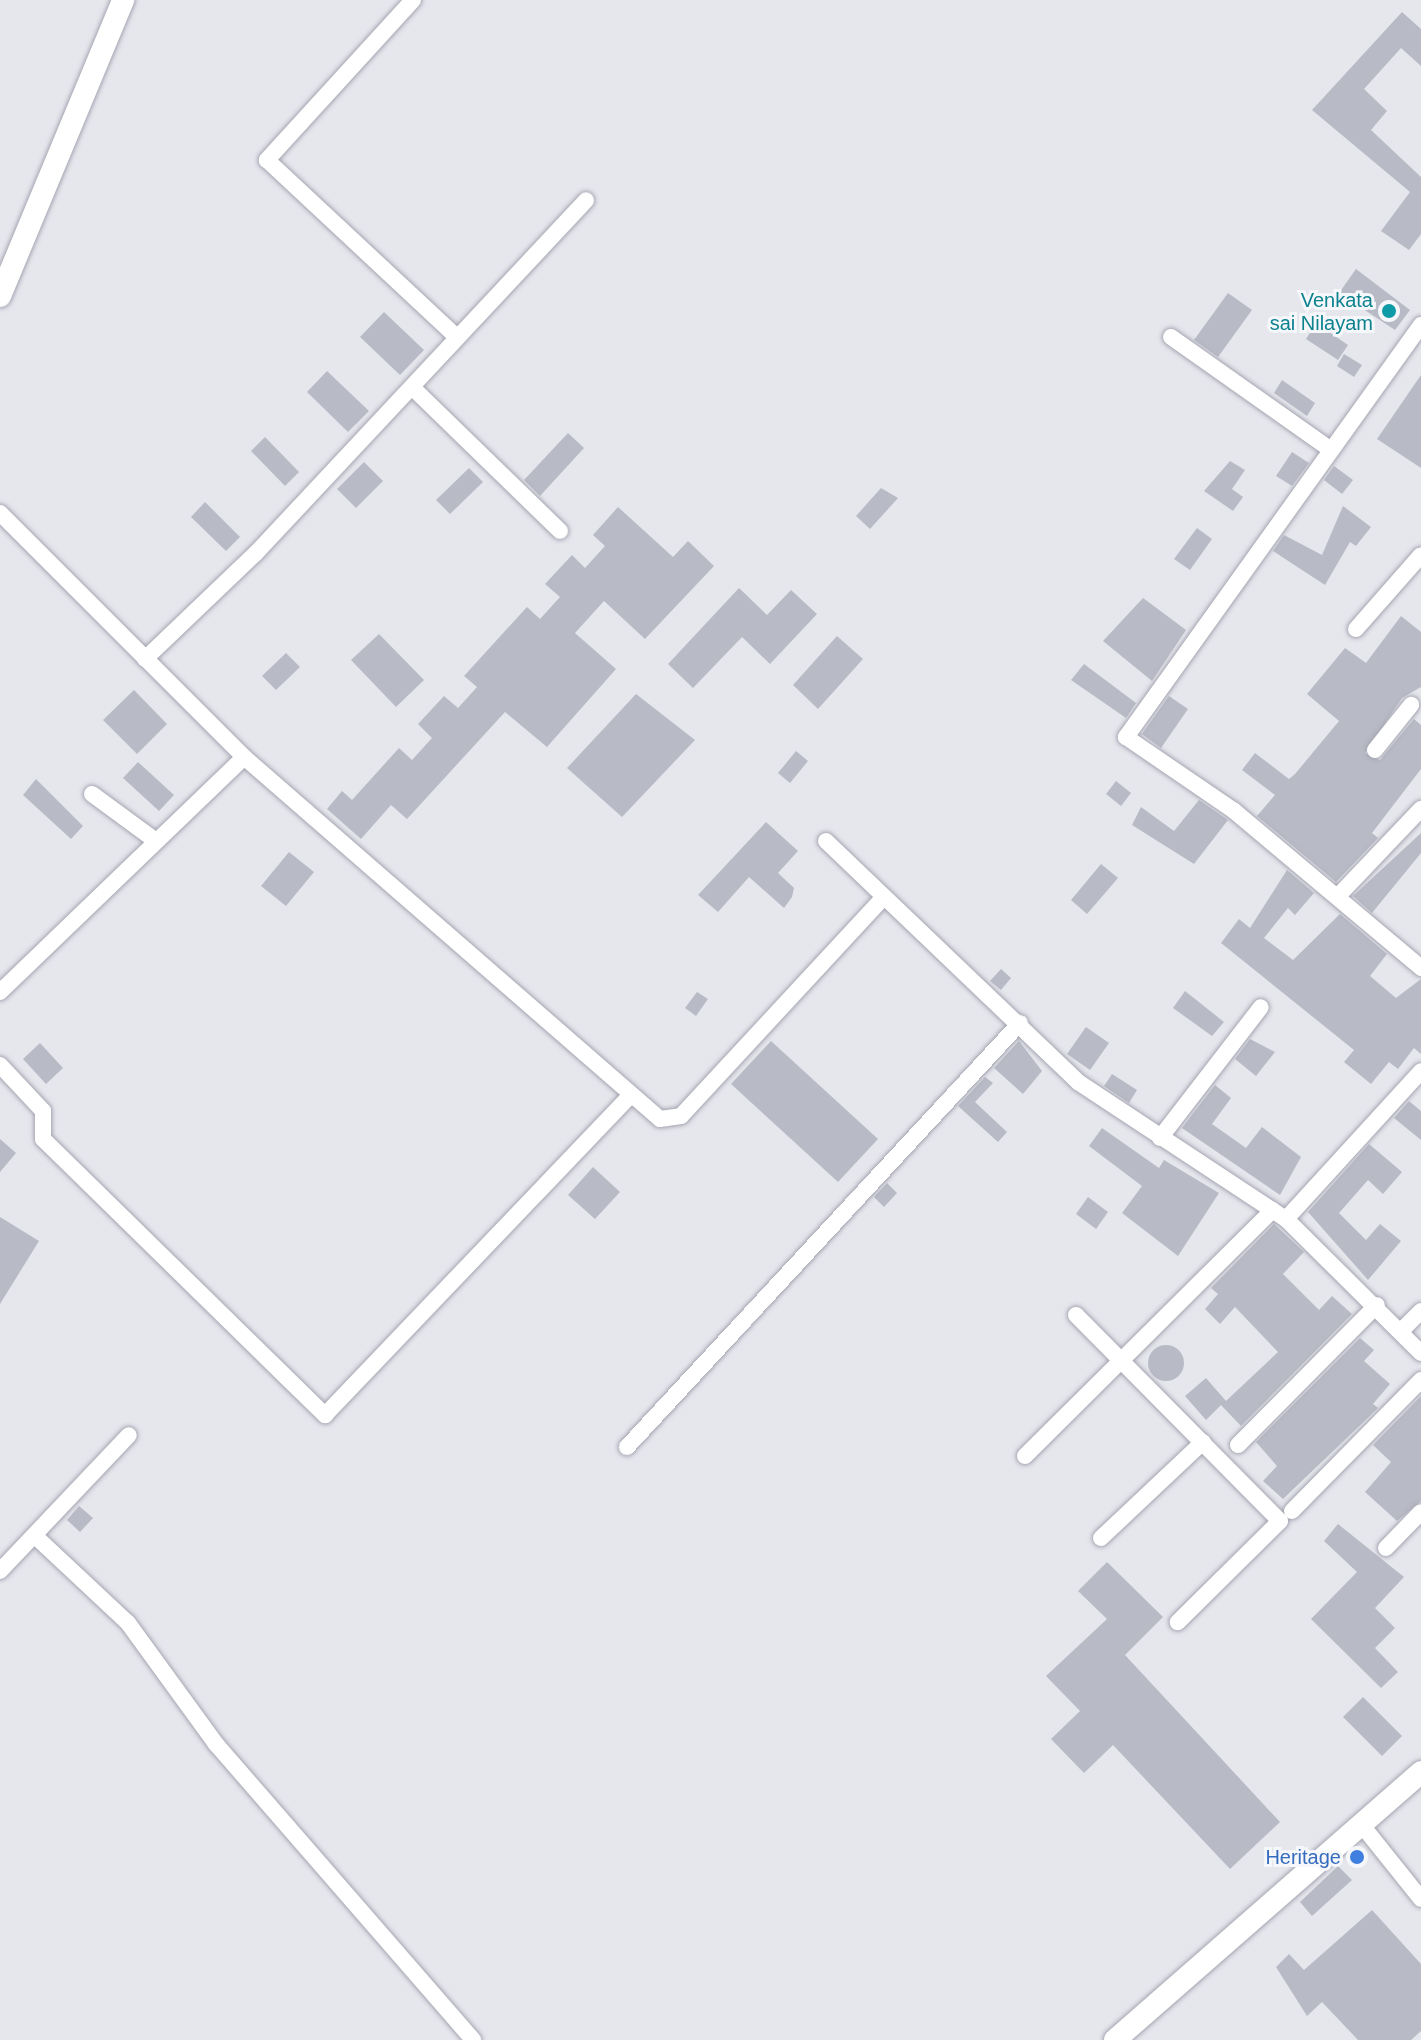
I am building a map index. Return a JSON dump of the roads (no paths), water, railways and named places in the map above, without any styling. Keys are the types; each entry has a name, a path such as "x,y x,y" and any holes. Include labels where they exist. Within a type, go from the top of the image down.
{"main road":[{"path":"0,296 123,0"},
{"path":"1115,2040 1421,1772"}],"street":[{"path":"413,0 267,160 457,337"},
{"path":"145,659 413,388 586,200"},
{"path":"1421,325 1126,737 1339,895 1421,968"},
{"path":"1171,337 1331,450"},
{"path":"413,388 560,531"},
{"path":"0,513 244,757 660,1119 681,1116 882,899"},
{"path":"1356,629 1421,555"},
{"path":"1375,750 1418,705"},
{"path":"0,992 244,757"},
{"path":"92,794 156,841"},
{"path":"1339,895 1421,809"},
{"path":"826,841 882,899 1020,1023 1078,1082 1280,1214 1377,1305 1421,1353"},
{"path":"1160,1138 1261,1007"},
{"path":"627,1447 1020,1023"},
{"path":"0,1065 43,1111 43,1139 325,1415 631,1095"},
{"path":"1025,1456 1280,1214 1421,1071"},
{"path":"1238,1445 1377,1305"},
{"path":"1402,1330 1421,1311"},
{"path":"1076,1315 1280,1521 1178,1622"},
{"path":"1292,1511 1421,1380"},
{"path":"0,1571 129,1435"},
{"path":"1101,1538 1203,1442"},
{"path":"1386,1548 1421,1512"},
{"path":"35,1536 128,1623 216,1744 473,2040"},
{"path":"1361,1824 1421,1899"}],"place":[{"name":"Venkata sai Nilayam","path":"1389,311"},
{"name":"Heritage","path":"1357,1857"}]}
